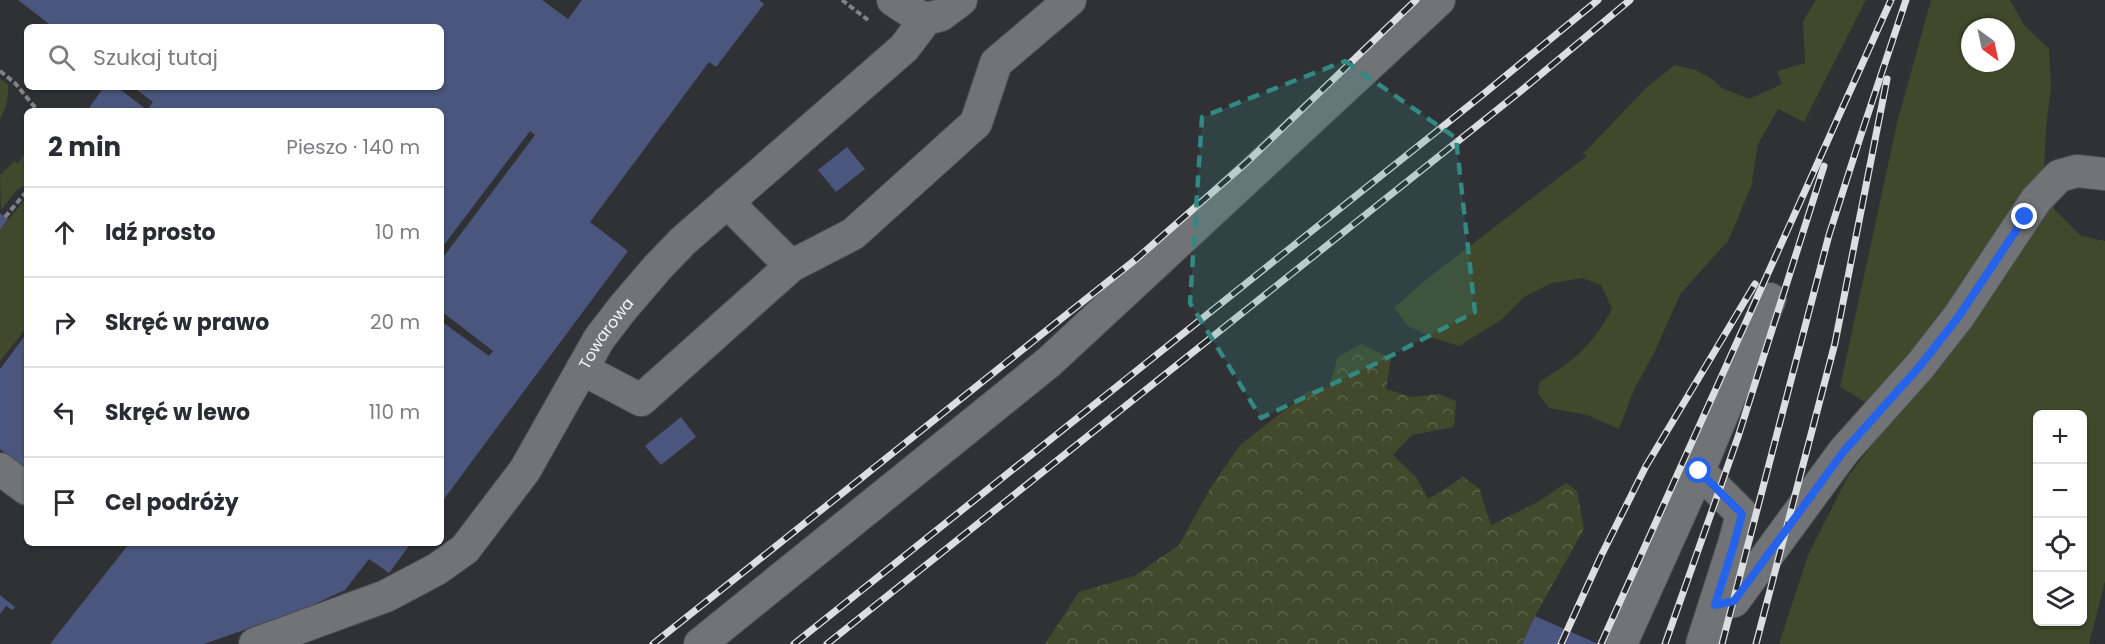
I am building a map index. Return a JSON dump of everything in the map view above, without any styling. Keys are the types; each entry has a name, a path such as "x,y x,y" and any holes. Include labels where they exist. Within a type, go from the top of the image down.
{"street":[{"path":"894,0 926,19"},
{"name":"Towarowa","path":"255,644 386,596 437,569 465,549 525,470 599,339 657,268 683,241 904,48 926,19 941,15 961,0"},
{"path":"582,369 641,400 791,266 853,234 976,123 996,63 1070,0"},
{"path":"700,644 1049,362 1439,0"},
{"path":"1715,605 1734,601 1844,451 1920,366 1959,316 2036,200 2060,176 2076,171 2105,174"},
{"path":"727,202 791,266"},
{"path":"1621,644 1699,471 1770,299"},
{"path":"0,469 24,487"},
{"path":"1699,471 1742,514 1702,644"}],"path":[{"path":"0,71 15,83 36,108"},
{"path":"5,217 24,195"}],"highlighted area":[{"path":"1345,61 1456,138 1475,312 1377,363 1261,418 1190,303 1202,117"}],"green space":[{"path":"1816,0 1866,0 1804,122 1778,109 1758,144 1751,187 1728,241 1681,293 1654,353 1634,390 1619,429 1587,415 1549,408 1538,393 1540,381 1582,351 1612,309 1601,285 1582,278 1552,283 1524,297 1501,320 1459,346 1408,326 1394,308 1428,278 1587,156 1583,154 1647,87 1675,65 1696,70 1722,88 1749,99 1782,84 1777,71 1805,63 1803,21"},
{"path":"1931,0 2010,0 2024,25 2049,49 2051,87 2044,170 2055,210 2081,236 2105,241 2105,581 2089,644 1779,644 1808,555 1847,478 1892,418 1840,387 1897,123"},
{"path":"0,78 8,85 8,89 7,102 0,119"},
{"path":"24,155 24,186 16,191 1,210 0,175 14,161 18,163"},
{"path":"24,201 24,331 0,361 0,230"},
{"path":"1361,344 1391,358 1386,389 1411,397 1438,394 1456,401 1454,427 1412,435 1393,455 1417,478 1428,499 1463,477 1479,488 1491,525 1538,502 1566,483 1577,491 1584,529 1535,616 1522,644 1045,644 1079,592 1134,576 1179,545 1211,487 1240,445 1309,391 1329,386 1338,357"}],"building":[{"path":"18,0 542,0 568,19 582,0 759,0 764,4 716,67 709,62 590,222 628,251 444,499 444,323 489,356 493,351 444,313 444,256 535,135 530,131 444,245 444,108 148,108 153,102 137,90 444,90 444,24 49,24"},
{"path":"102,90 121,90 144,108 89,108"},
{"path":"847,147 865,169 836,192 818,170"},
{"path":"0,213 8,219 0,230"},
{"path":"24,337 24,467 0,449 0,369"},
{"path":"681,417 696,437 661,465 645,446"},
{"path":"127,546 409,546 389,573 369,559 345,590 306,608 204,644 50,644"},
{"path":"0,595 15,607 12,610 6,606 0,614"},
{"path":"1535,616 1598,644 1522,644"}],"railway":[{"path":"653,644 1135,260 1247,162 1416,0"},
{"path":"794,644 1598,0"},
{"path":"827,644 1522,90 1630,0"},
{"path":"1601,644 1891,0"},
{"path":"1722,644 1829,235 1906,0"},
{"path":"1756,644 1835,343 1887,79"},
{"path":"1665,644 1738,437 1824,166"},
{"path":"1561,644 1601,556 1646,466 1755,284"}],"route":[{"path":"1699,471 1742,514 1715,605 1734,601 1787,532 1844,451 1882,411 1959,316 2025,217"}]}
